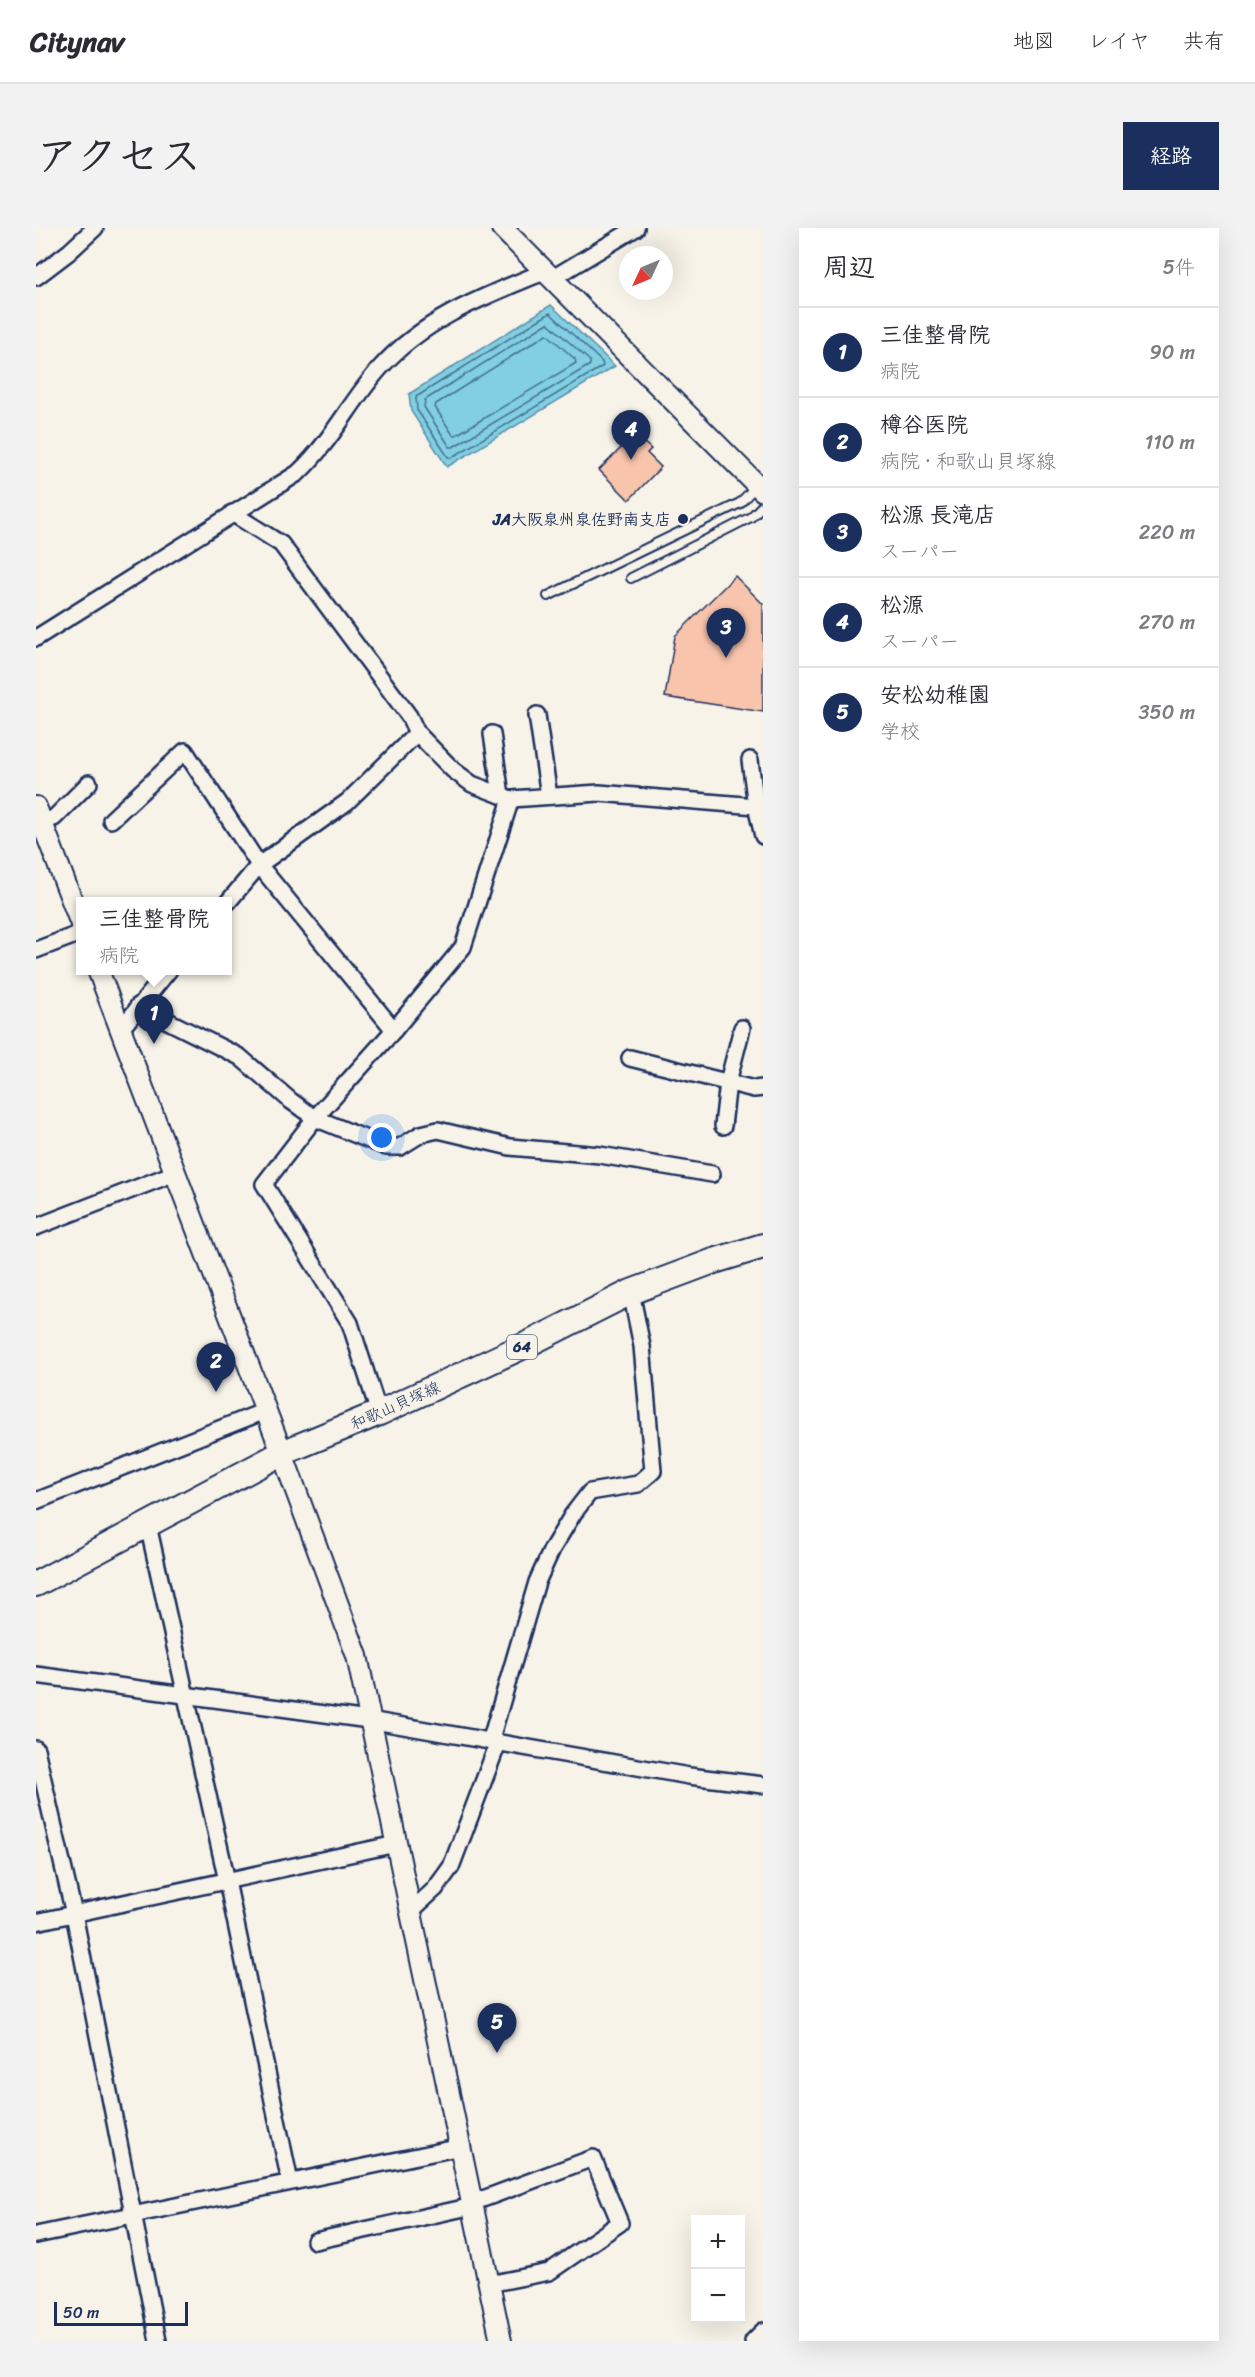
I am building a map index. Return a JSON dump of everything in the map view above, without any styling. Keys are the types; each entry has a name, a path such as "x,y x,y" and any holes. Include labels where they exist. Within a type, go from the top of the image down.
{"main road":[{"name":"和歌山貝塚線","path":"36,1584 282,1453 379,1413 528,1344 631,1292 711,1262 763,1246"}],"street":[{"path":"36,277 95,228"},
{"path":"502,228 760,488"},
{"path":"36,638 298,473 318,454 379,369 414,336 439,318 478,299 549,275 636,228"},
{"path":"232,513 282,544 409,716 417,734 433,751 472,784 506,797 599,793 760,804"},
{"path":"537,715 549,796"},
{"path":"232,897 259,865 347,802 417,734"},
{"path":"379,1413 350,1323 264,1184 315,1118 394,1030 462,947 506,797 492,734"},
{"path":"111,820 184,751 259,865 394,1030"},
{"path":"750,760 760,804 763,836"},
{"path":"39,815 54,818 89,783"},
{"path":"39,815 76,911"},
{"path":"36,950 76,935"},
{"path":"100,975 357,1656 501,2341"},
{"path":"121,1029 165,975"},
{"path":"138,1006 240,1057 291,1101 315,1118 386,1147 400,1147 422,1134 438,1130 510,1147 600,1155 712,1174"},
{"path":"723,1126 728,1082 742,1028"},
{"path":"630,1058 753,1089 763,1088"},
{"path":"36,1227 175,1173"},
{"path":"411,1911 435,1889 451,1867 494,1742 537,1582 552,1549 573,1514 590,1492 638,1484 653,1471 642,1346 631,1292"},
{"path":"36,1501 265,1411"},
{"path":"148,1525 227,1881 290,2182"},
{"path":"36,1675 369,1720 689,1776 763,1785"},
{"path":"36,1749 74,1914 158,2341"},
{"path":"36,1922 396,1844"},
{"path":"36,2235 461,2147"},
{"path":"315,2241 472,2205 593,2158 620,2223 549,2272 489,2284"},
{"path":"753,2341 763,2331"}],"lane":[{"path":"548,596 740,503 760,488"},
{"path":"632,578 751,517 763,505"}],"water":[{"path":"551,305 615,366 447,467 411,411 409,394"}],"building":[{"path":"635,434 651,449 647,453 661,467 629,500 599,470"},
{"path":"735,576 763,604 763,712 665,697 675,636"}],"place":[{"name":"松源","path":"631,460"},
{"name":"JA大阪泉州泉佐野南支店","path":"683,519"},
{"name":"松源 長滝店","path":"726,658"},
{"name":"三佳整骨院","path":"154,1044"},
{"name":"樽谷医院","path":"216,1392"},
{"name":"安松幼稚園","path":"497,2053"}]}
